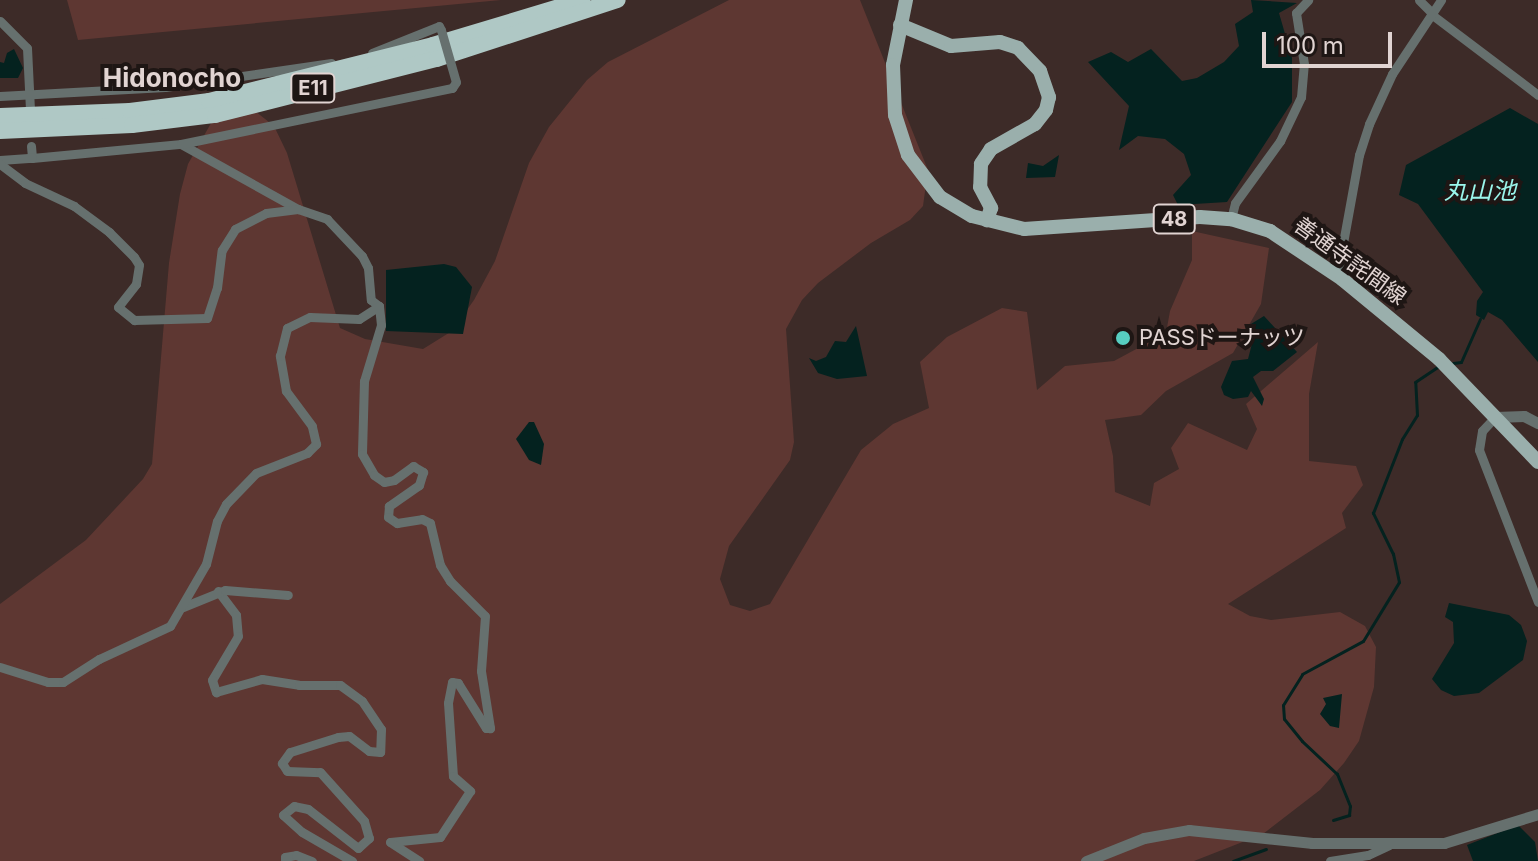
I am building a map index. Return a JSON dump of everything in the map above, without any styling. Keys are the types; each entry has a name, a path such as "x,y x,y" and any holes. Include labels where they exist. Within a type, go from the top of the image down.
{"highway":[{"name":"E11","path":"0,116 130,111 209,101 433,45 582,0"},
{"name":"E11","path":"0,131 132,125 215,115 437,59 618,0"}],"main road":[{"name":"善通寺詫間線","path":"906,0 892,92 900,138 918,172 940,197 987,220 1024,229 1046,230 1200,217 1231,219 1282,237 1337,276 1439,359 1538,462"},
{"path":"900,25 951,46 1000,42 1018,48 1040,71 1049,97 1046,110 1035,124 991,149 981,164 980,187 991,208 987,220"}],"street":[{"path":"1231,219 1235,203 1280,141 1301,97 1304,64 1296,13 1308,0"},
{"path":"1419,0 1432,14 1538,95"},
{"path":"1337,276 1359,155 1369,124 1392,74 1441,0"},
{"path":"0,21 27,48 30,110"},
{"path":"0,96 165,87 322,65 364,56 439,26 456,82 452,88 181,144 0,162"},
{"path":"181,144 298,209 327,219 351,241 368,268 371,300 379,306 381,325 364,381 362,454 374,475 384,482 394,480 413,466 423,472 424,478 419,485 389,506 388,517 397,523 414,519 430,523 440,565 450,581 485,616 481,671 483,706 490,728 486,728 458,683 452,682 448,703 453,776 470,791 440,837 390,842 419,861"},
{"path":"31,146 32,158"},
{"path":"0,162 25,183 74,206 109,232 134,257 139,265 136,284 118,307 134,320 207,318 217,288 222,250 235,229 266,213 298,209"},
{"path":"0,667 48,682 63,682 99,659 162,632 183,607 206,564 217,521 226,504 256,473 307,453 316,444 312,426 286,391 280,356 287,328 310,317 359,319 379,306"},
{"path":"1538,423 1524,416 1495,417 1482,431 1479,450 1538,602"},
{"path":"183,607 218,591 238,589 288,595"},
{"path":"218,591 232,606 238,623 233,646 212,680 216,692 262,679 299,685 340,685 362,701 381,729 380,752 369,751 349,736 338,737 290,752 282,763 287,771 320,772 364,821 369,838 358,848 308,809 294,806 283,815 302,832 352,861"},
{"path":"1086,861 1144,838 1189,830 1312,843 1389,845 1463,840 1534,816 1538,804"},
{"path":"1330,861 1368,855 1389,845"},
{"path":"285,861 290,855 312,861"}],"shaded area":[{"path":"67,0 501,0 78,40"},
{"path":"729,0 860,0 928,170 923,206 910,220 871,243 818,283 802,300 786,329 794,442 790,460 729,546 720,579 730,605 750,611 770,604 861,450 893,424 929,408 920,362 947,337 1002,308 1027,312 1037,390 1065,366 1114,361 1166,333 1170,311 1192,260 1192,231 1269,248 1261,304 1233,353 1166,391 1141,415 1105,420 1113,456 1115,492 1150,506 1154,483 1179,469 1171,448 1188,423 1247,450 1257,429 1246,404 1318,342 1309,394 1309,461 1356,466 1363,485 1342,513 1346,528 1228,604 1250,616 1271,620 1340,612 1365,626 1376,647 1374,687 1359,741 1344,763 1320,790 1263,834 1194,861 0,861 0,604 86,540 143,479 152,464 169,263 180,194 188,164 215,116 251,108 274,126 287,153 340,328 365,339 423,349 452,331 474,300 495,261 529,163 549,127 587,80 608,62"}],"water":[{"path":"1251,0 1297,3 1279,13 1292,58 1292,102 1227,202 1178,205 1173,195 1191,175 1184,154 1165,139 1138,136 1119,150 1129,106 1088,62 1111,52 1128,62 1151,49 1182,81 1197,78 1224,62 1239,46 1235,24 1253,12"},
{"path":"14,49 23,68 18,78 0,78 0,62 4,63 7,53"},
{"name":"丸山池","path":"1510,108 1538,124 1538,362 1502,320 1488,312 1484,320 1476,315 1477,301 1483,292 1418,204 1399,195 1406,165"},
{"path":"1059,155 1055,177 1026,178 1028,163 1043,166"},
{"path":"444,264 456,267 472,287 463,334 386,331 386,270"},
{"path":"1264,316 1297,352 1273,371 1261,371 1253,377 1264,399 1262,406 1251,391 1248,397 1233,399 1224,395 1221,387 1232,361 1248,359 1253,340 1251,324"},
{"path":"856,326 867,376 837,379 818,373 809,358 816,361 826,357 835,341 846,342"},
{"path":"529,422 534,422 544,444 541,465 529,460 516,439"},
{"path":"1449,603 1509,615 1521,625 1527,641 1523,660 1479,693 1454,696 1441,690 1432,679 1454,643 1453,622 1445,617"},
{"path":"1342,694 1339,728 1330,726 1320,714 1326,704 1323,698"},
{"path":"1518,825 1535,842 1538,861 1473,861 1467,845"}],"waterway":[{"path":"1453,363 1461,362 1480,319"},
{"path":"1333,820 1349,815 1350,806 1337,774 1284,719 1283,705 1302,674 1363,641 1399,582 1393,554 1373,513 1402,439 1417,415 1415,382 1437,367"},
{"path":"1233,861 1266,849"}],"place":[{"name":"PASSドーナッツ","path":"1123,338"}],"district":[{"name":"Hidonocho","path":"172,78"}]}
